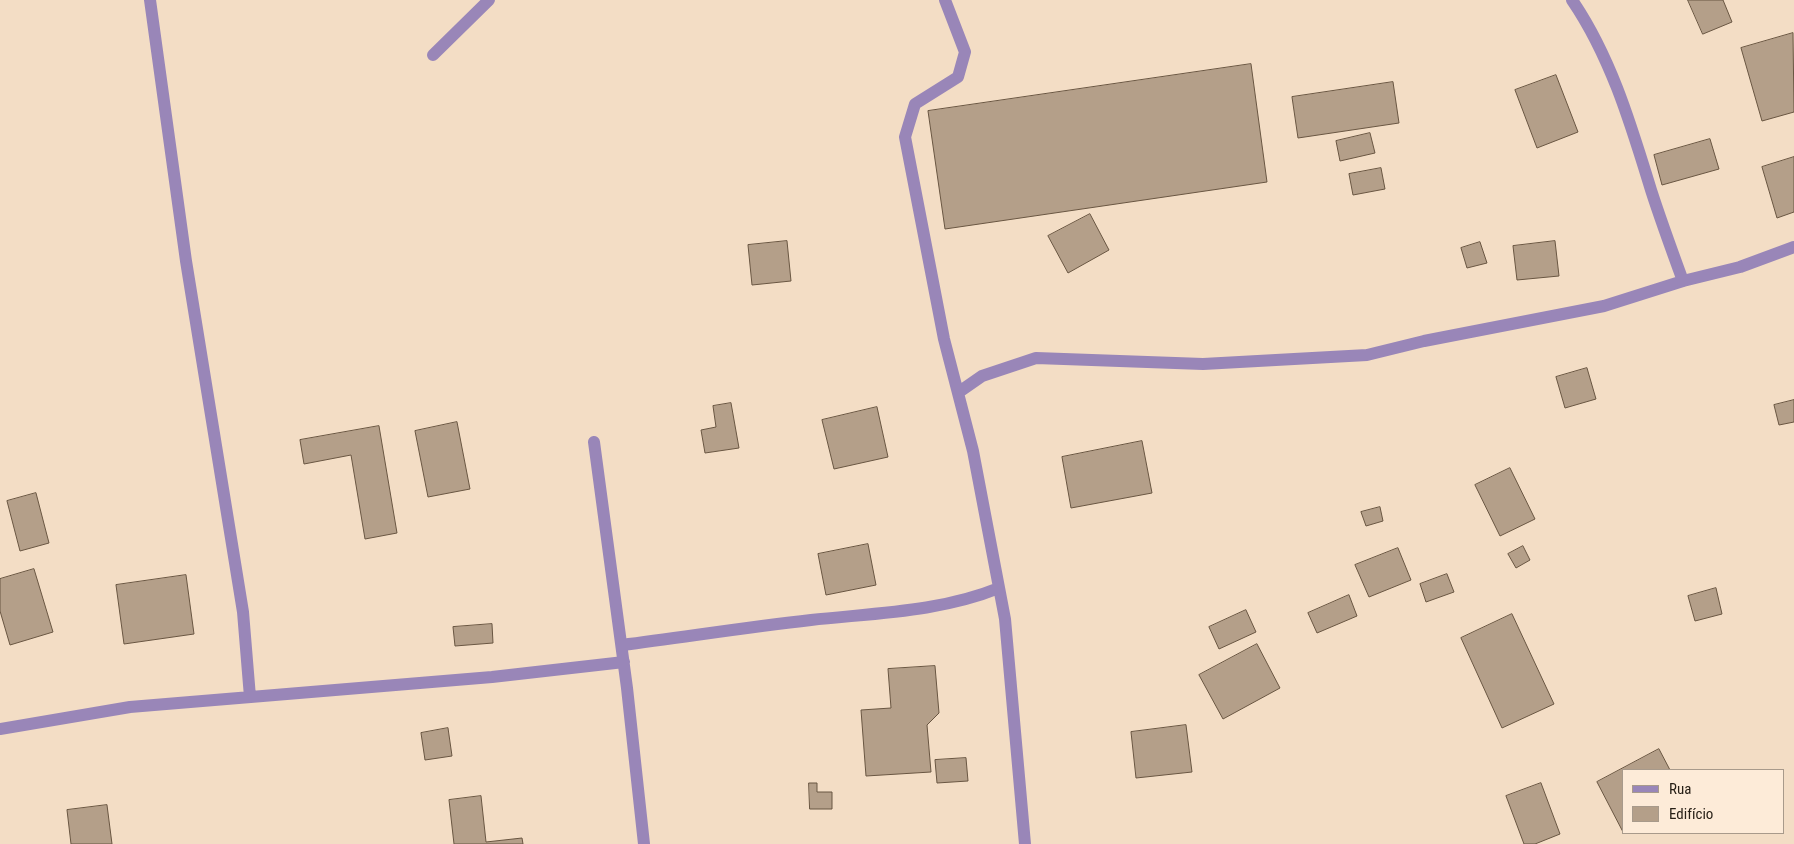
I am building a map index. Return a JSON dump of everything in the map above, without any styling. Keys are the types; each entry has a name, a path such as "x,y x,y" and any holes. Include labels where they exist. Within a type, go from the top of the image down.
{"street":[{"path":"150,0 186,261 243,612 250,697"},
{"path":"433,55 489,0"},
{"path":"945,0 965,52 958,77 916,104 905,137 944,339 973,451 1005,619 1025,844"},
{"path":"1572,0 1581,13 1609,70 1633,126 1652,192 1683,281"},
{"path":"958,392 982,376 1036,358 1204,364 1367,356 1424,341 1604,306 1683,281 1740,267 1794,248"},
{"path":"594,442 622,645 644,844"},
{"path":"622,645 778,624 909,610 965,600 999,588"},
{"path":"0,729 130,707 492,677 624,662"}],"building":[{"path":"1688,0 1723,0 1732,22 1703,34"},
{"path":"1793,33 1794,112 1762,121 1741,48"},
{"path":"1251,64 1267,182 945,229 928,111"},
{"path":"1556,75 1578,132 1537,148 1515,90"},
{"path":"1393,82 1399,123 1298,138 1292,97"},
{"path":"1370,133 1375,153 1340,161 1336,141"},
{"path":"1710,139 1719,169 1662,185 1654,155"},
{"path":"1794,157 1794,212 1777,218 1762,167"},
{"path":"1381,168 1385,189 1353,195 1349,174"},
{"path":"1090,214 1109,250 1068,273 1048,236"},
{"path":"787,241 791,281 752,285 748,245"},
{"path":"1555,241 1559,276 1517,280 1513,246"},
{"path":"1480,242 1487,263 1467,268 1461,248"},
{"path":"1587,368 1596,399 1565,408 1556,377"},
{"path":"1794,400 1794,422 1779,425 1774,405"},
{"path":"731,403 739,448 705,453 701,430 716,427 713,406"},
{"path":"877,407 888,457 834,469 822,420"},
{"path":"457,422 470,489 428,497 415,431"},
{"path":"379,426 397,533 365,539 351,455 304,464 300,440"},
{"path":"1142,441 1152,493 1071,508 1062,457"},
{"path":"1510,468 1535,519 1500,536 1475,485"},
{"path":"36,493 49,543 20,551 7,501"},
{"path":"1380,507 1383,521 1366,526 1361,512"},
{"path":"868,544 876,585 826,595 818,554"},
{"path":"1523,546 1530,560 1516,568 1508,554"},
{"path":"1398,548 1411,580 1369,597 1355,565"},
{"path":"34,569 53,632 10,645 0,611 0,579"},
{"path":"1447,574 1454,592 1426,602 1420,584"},
{"path":"186,575 194,634 124,644 116,585"},
{"path":"1716,588 1722,614 1695,621 1688,596"},
{"path":"1349,595 1357,616 1317,633 1308,613"},
{"path":"1246,610 1256,632 1219,649 1209,627"},
{"path":"1512,614 1554,704 1502,728 1461,638"},
{"path":"492,624 493,643 455,646 453,627"},
{"path":"1257,644 1280,688 1223,719 1199,675"},
{"path":"935,666 939,713 927,725 931,772 866,776 861,710 891,708 888,669"},
{"path":"1186,725 1192,772 1136,778 1131,732"},
{"path":"448,728 452,756 425,760 421,733"},
{"path":"1659,749 1669,769 1622,769 1622,830 1597,782"},
{"path":"966,758 968,781 937,783 935,760"},
{"path":"809,783 817,783 817,792 832,792 832,809 810,809"},
{"path":"1541,783 1560,834 1535,844 1524,844 1506,796"},
{"path":"481,796 486,842 522,838 523,844 454,844 449,800"},
{"path":"107,805 112,844 71,844 67,810"}]}
